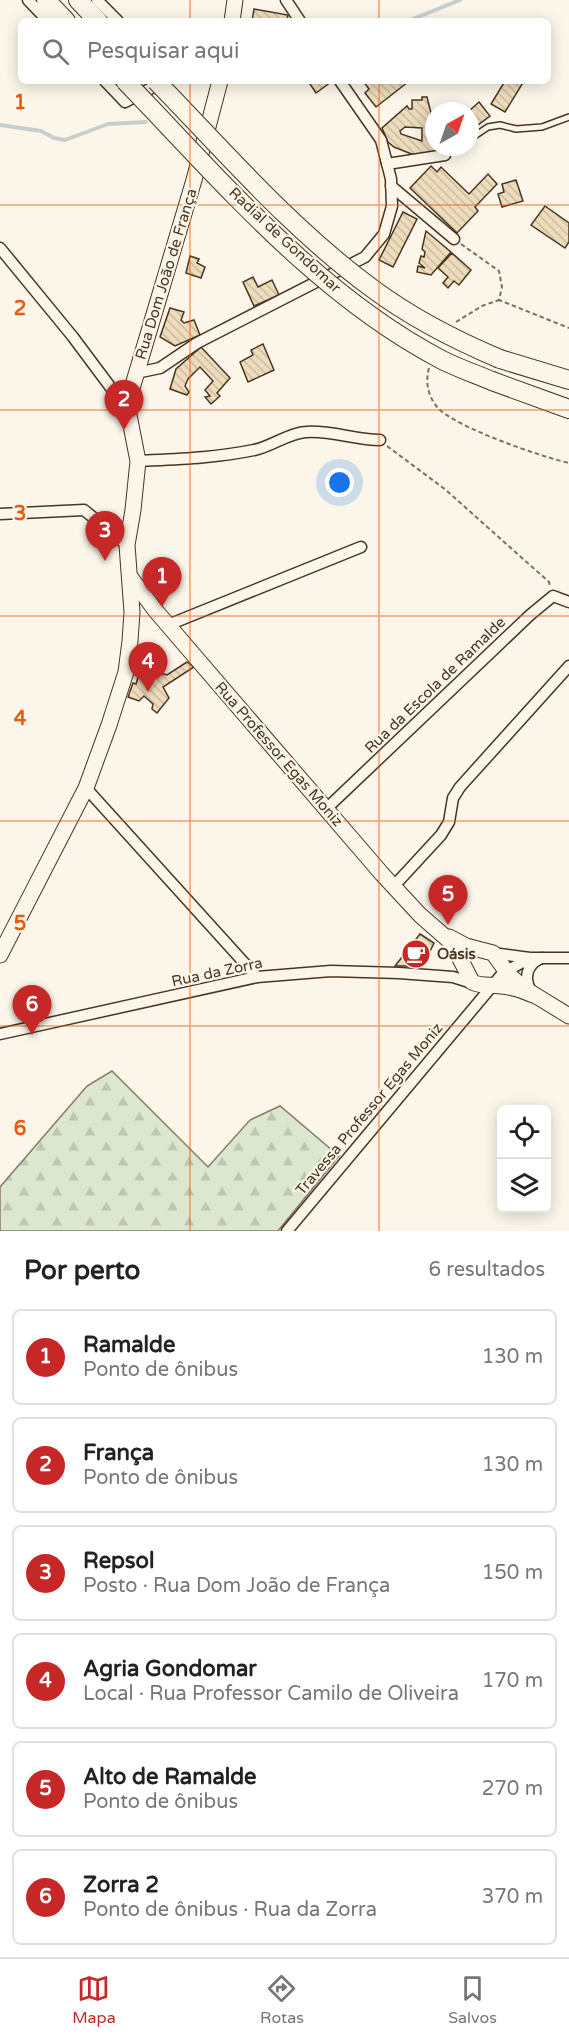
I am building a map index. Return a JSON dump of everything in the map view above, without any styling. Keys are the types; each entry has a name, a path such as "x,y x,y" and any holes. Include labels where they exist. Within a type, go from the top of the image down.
{"highway":[{"path":"46,0 63,18"},
{"path":"78,0 95,18"},
{"name":"Radial de Gondomar","path":"128,84 258,218 320,277 361,308 442,360 569,409"},
{"name":"Radial de Gondomar","path":"159,84 272,200 334,259 374,289 453,339 500,359 569,380"}],"main road":[{"path":"232,18 235,0"},
{"name":"Rua Dom João de França","path":"0,955 86,788 110,725 126,672 132,612 127,545 138,461 127,405 194,180 219,84"},
{"name":"Rua Professor Egas Moniz","path":"129,576 168,626 393,886 420,915 452,943 481,983 533,996"},
{"name":"Rua Professor Egas Moniz","path":"435,927 466,946 493,953 481,983"},
{"path":"481,983 468,961 476,953 487,951"},
{"name":"Rua Professor Egas Moniz","path":"481,983 514,988 569,1016"}],"street":[{"path":"28,0 45,18"},
{"path":"98,0 115,18"},
{"path":"286,0 298,18"},
{"path":"108,84 124,102 158,84"},
{"path":"136,373 160,368 197,343 364,257 384,234 392,206 391,186 381,141 342,84"},
{"path":"387,164 439,156"},
{"path":"391,186 454,239"},
{"path":"2,252 43,298 117,396 127,405"},
{"path":"138,461 207,458 256,450 304,432 336,433 365,440 380,440"},
{"path":"0,514 84,510 127,545"},
{"path":"168,626 361,547"},
{"path":"553,596 569,602"},
{"name":"Rua da Escola de Ramalde","path":"326,809 495,646 553,596"},
{"path":"393,886 441,835 449,822 453,798 460,787 569,666"},
{"path":"86,788 257,977"},
{"path":"487,951 509,956 569,958"},
{"path":"481,983 521,963 542,958"},
{"path":"533,996 528,986 527,972 534,962 542,958"},
{"name":"Rua da Zorra","path":"0,1034 257,977 331,971 423,974 481,983"},
{"name":"Travessa Professor Egas Moniz","path":"287,1231 481,983"}],"lane":[{"path":"479,133 488,127 500,125 516,129 542,127 569,117"}],"path":[{"path":"454,239 499,271 502,287 499,300"},
{"path":"450,329 465,316 482,306 499,300 569,328"},
{"path":"431,363 428,374 428,393 439,409 471,428 550,459 569,463"},
{"path":"380,440 446,490 507,543 549,582 553,596"}],"green space":[{"path":"112,1071 208,1167 250,1120 280,1106 339,1156 278,1231 0,1231 0,1187 87,1086"}],"building":[{"path":"254,9 288,15 288,18 252,18"},
{"path":"310,84 328,84 316,93"},
{"path":"365,84 405,84 376,107 365,93 369,89"},
{"path":"503,84 522,84 505,112 491,104"},
{"path":"422,97 427,97 428,102 425,102 425,156 419,157 394,147 388,142 382,128 407,106 412,109 412,100 422,100","holes":["405,127 422,128 422,141 401,134 400,131"]},
{"path":"479,102 490,116 479,124"},
{"path":"431,166 437,172 441,167 469,194 488,174 497,184 475,207 478,211 457,233 410,188"},
{"path":"516,180 523,201 502,207 498,194 504,192 502,184"},
{"path":"545,206 569,223 569,242 565,248 531,225"},
{"path":"403,212 417,219 393,267 379,260"},
{"path":"426,231 451,252 431,275 417,272 418,266 425,268 419,263 421,256 424,257 425,252 422,249"},
{"path":"452,253 471,270 459,285 454,281 448,288 443,283 448,277 438,268"},
{"path":"190,256 199,259 197,263 205,267 201,278 186,273"},
{"path":"253,277 258,287 272,280 279,295 254,306 243,282"},
{"path":"170,308 184,312 181,320 184,323 194,320 200,335 175,346 160,337"},
{"path":"263,344 274,370 248,382 240,362 253,355 251,350"},
{"path":"201,347 230,378 217,393 220,396 211,404 205,397 210,396 205,390 213,381 200,367 188,379 185,386 189,392 187,395 170,389 176,369"},
{"path":"187,662 194,667 163,687 169,698 157,713 152,709 153,704 144,696 139,701 128,697 133,683 136,684 141,667 167,675"},
{"name":"Oásis","path":"420,934 434,943 423,966 395,966"}],"waterway":[{"path":"415,18 460,0"},
{"path":"0,125 41,131 54,138 65,140 108,124 146,122"}],"place":[{"name":"França","path":"124,430"},
{"name":"Repsol","path":"105,561"},
{"name":"Ramalde","path":"162,607"},
{"name":"Agria Gondomar","path":"148,692"},
{"name":"Alto de Ramalde","path":"448,925"},
{"name":"Oásis","path":"416,954"},
{"name":"Zorra 2","path":"32,1035"}]}
